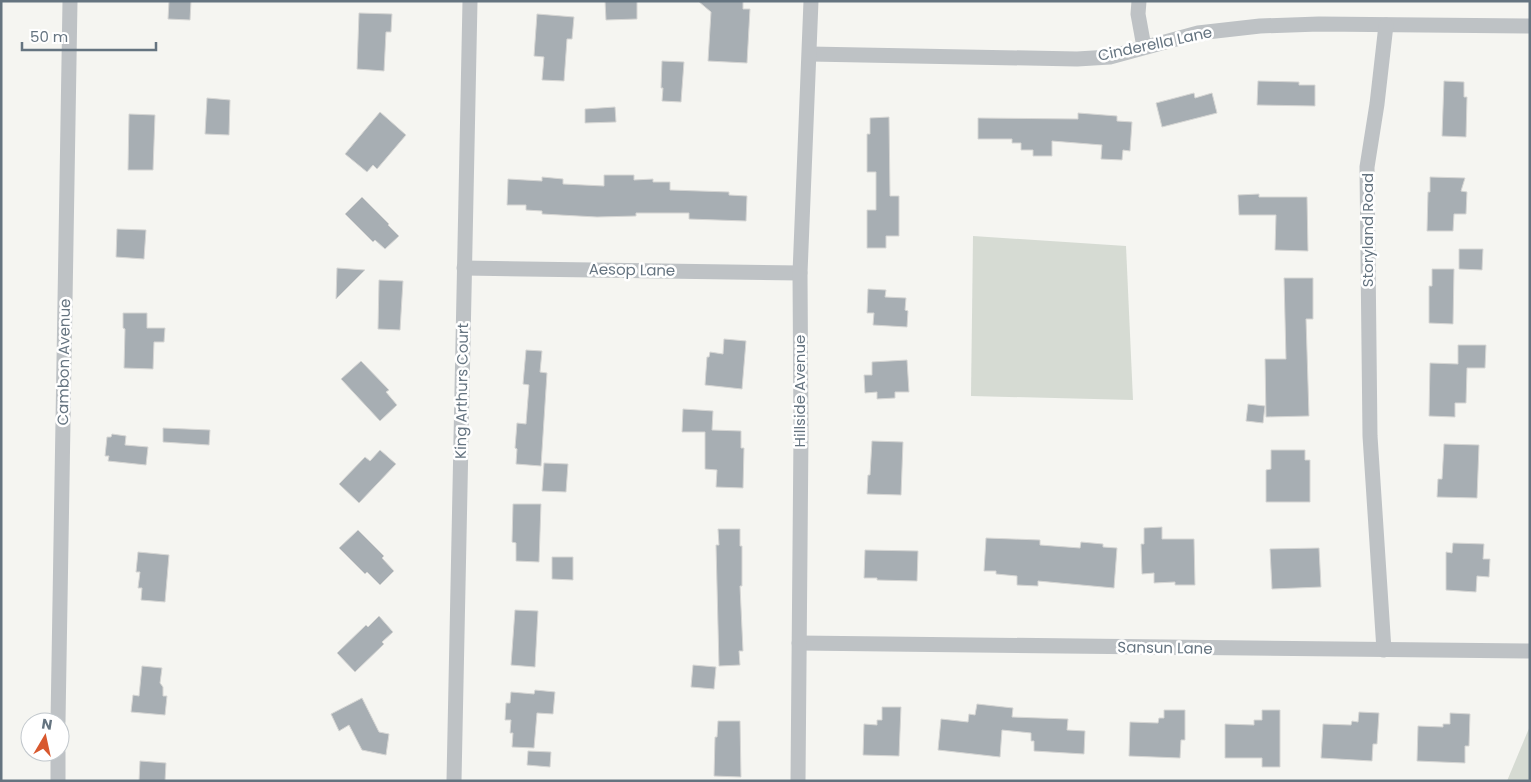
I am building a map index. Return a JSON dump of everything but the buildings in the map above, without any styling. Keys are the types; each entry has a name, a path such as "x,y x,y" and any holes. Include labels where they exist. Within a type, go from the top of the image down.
{"street":[{"name":"Cambon Avenue","path":"58,712 70,1"},
{"name":"King Arthurs Court","path":"454,781 470,1"},
{"name":"Hillside Avenue","path":"798,781 800,273 811,1"},
{"path":"1139,1 1138,14 1144,47"},
{"name":"Cinderella Lane","path":"810,54 1077,59 1110,57 1198,33 1260,26 1319,24 1530,26"},
{"name":"Storyland Road","path":"1384,650 1370,436 1367,167 1377,104 1386,25"},
{"name":"Aesop Lane","path":"464,268 800,273"},
{"name":"Sansun Lane","path":"799,643 1530,651"},
{"path":"58,762 58,781"}],"shaded area":[{"path":"973,236 1126,246 1133,400 971,396"},
{"path":"1530,726 1530,781 1507,781"}]}
